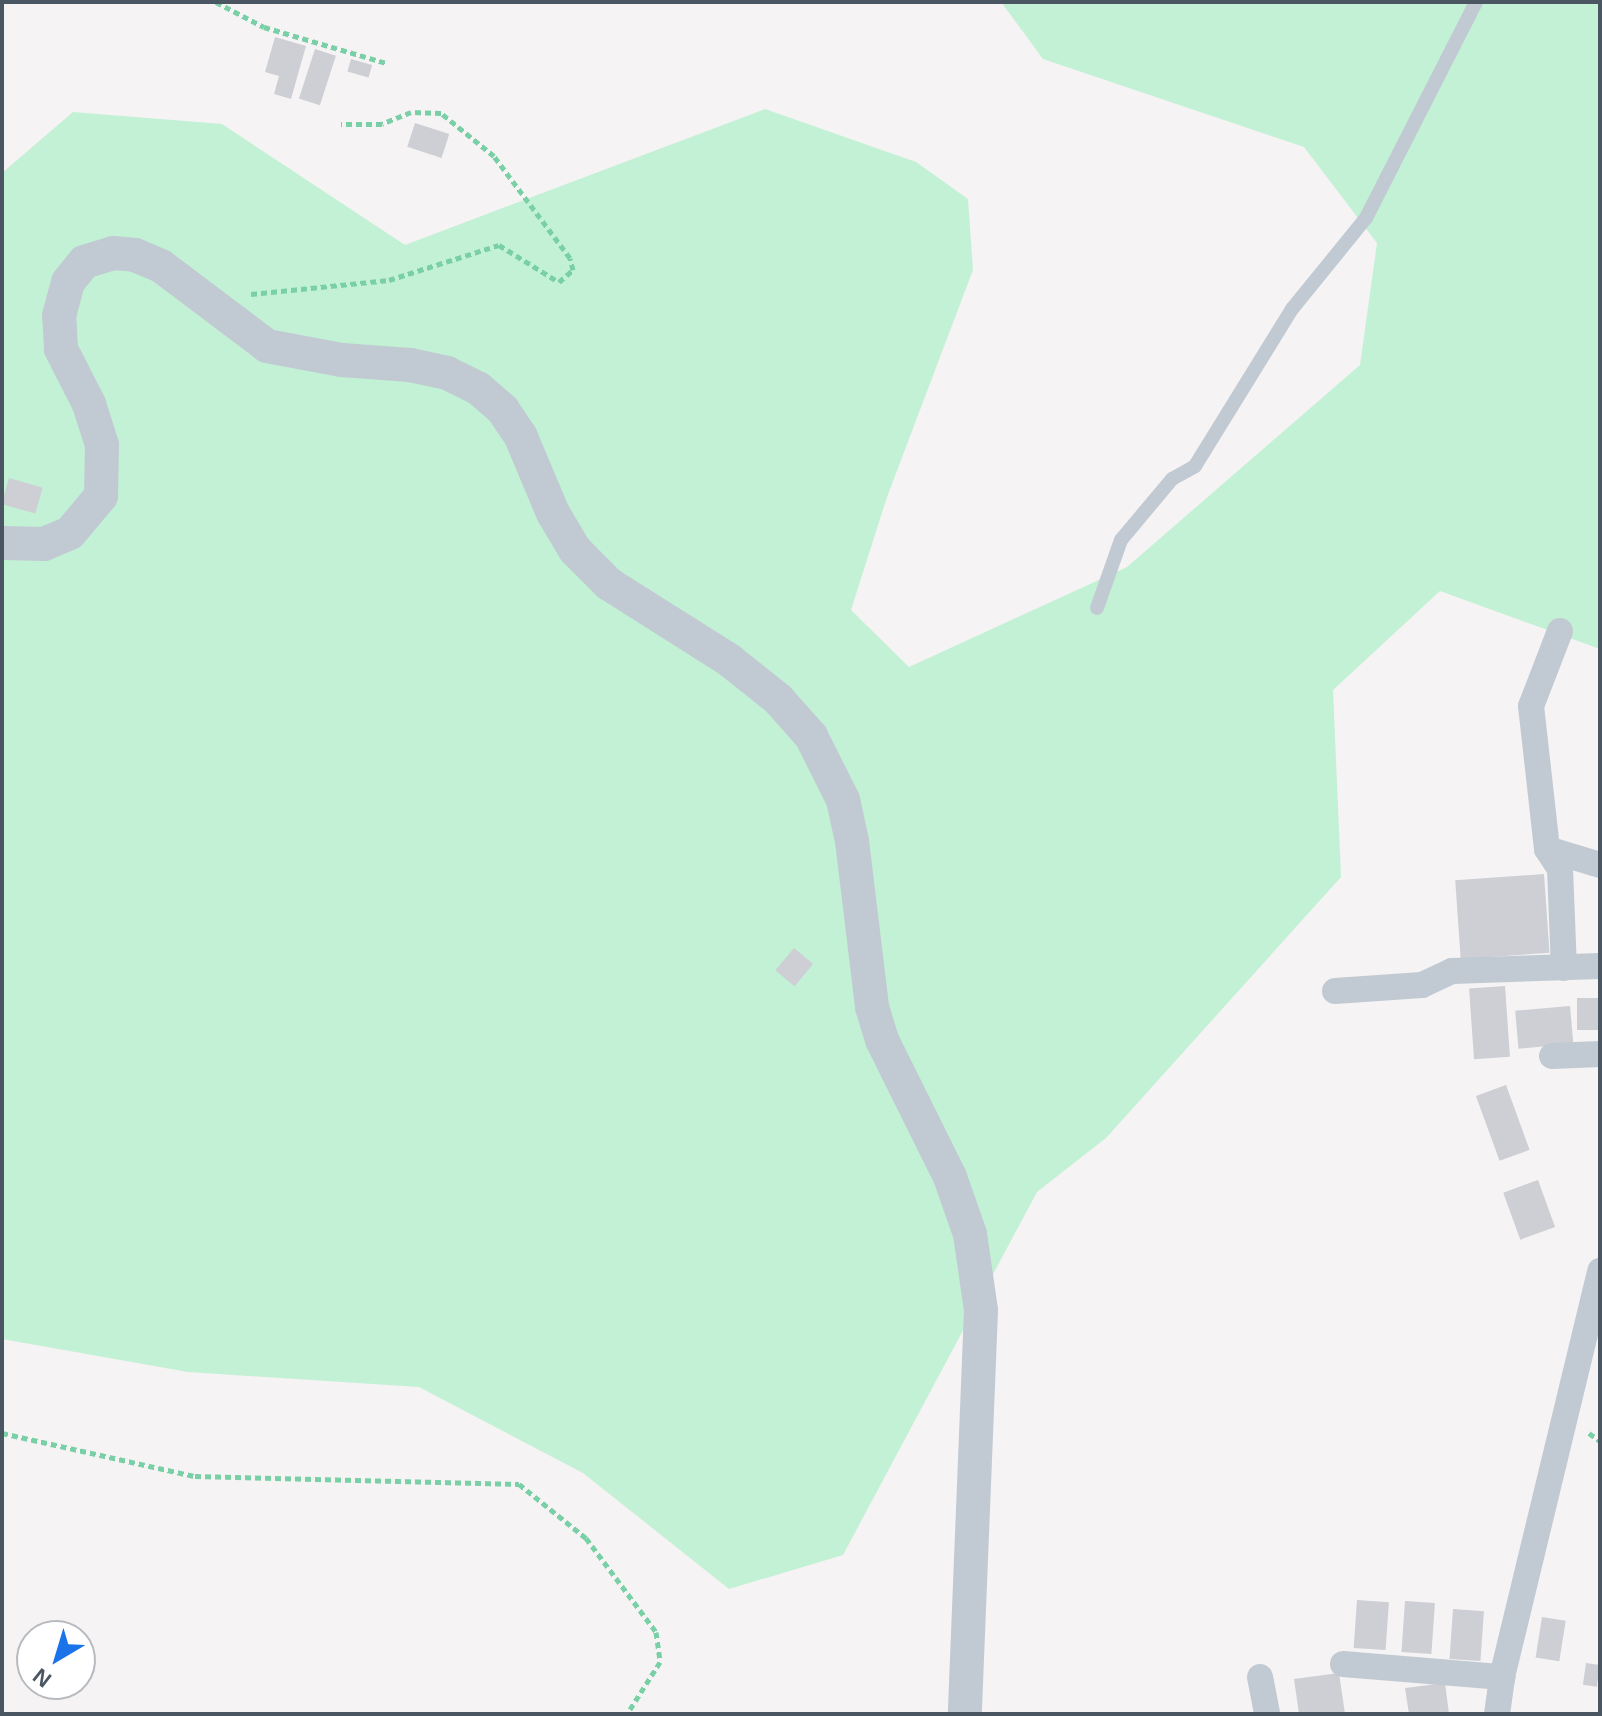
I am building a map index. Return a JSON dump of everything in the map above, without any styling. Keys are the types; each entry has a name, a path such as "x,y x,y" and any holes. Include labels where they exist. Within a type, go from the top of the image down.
{"street":[{"path":"2,543 44,544 70,533 101,496 102,445 58,334 68,282 76,271 93,257 135,255 161,266 267,346 342,360 410,365 447,373 478,388 503,410 521,437 553,513 575,550 609,584 729,660 778,699 811,736 843,800 872,1007 882,1040 950,1177 970,1234 981,1310 965,1714"},
{"path":"1560,631 1531,706 1547,849 1560,869 1564,968"},
{"path":"1547,849 1600,865"},
{"path":"1335,991 1422,985 1452,971 1600,966"},
{"path":"1552,1056 1600,1054"},
{"path":"1497,1714 1502,1677 1600,1271"},
{"path":"1343,1664 1502,1677"},
{"path":"1260,1677 1267,1714"}],"lane":[{"path":"1097,608 1121,540 1172,479 1195,466 1292,309 1366,218 1476,2"}],"path":[{"path":"216,2 264,27 386,63"},
{"path":"206,301 389,280 499,245 559,282 573,270 570,258 494,156 441,113 411,112 382,124 341,124"},
{"path":"2,1433 195,1476 519,1484 586,1538 656,1632 660,1662 627,1714"}],"green space":[{"path":"1001,2 1600,2 1600,649 1440,591 1333,690 1341,877 1106,1138 1037,1192 843,1555 729,1589 583,1473 419,1387 188,1372 2,1339 2,173 73,112 222,124 405,245 765,109 916,162 968,199 973,270 887,497 851,610 909,667 1127,567 1360,365 1377,243 1304,147 1043,59"}],"building":[{"path":"275,37 306,46 291,99 274,94 279,76 265,72"},
{"path":"315,49 336,56 320,105 299,98"},
{"path":"351,59 372,65 369,78 347,71"},
{"path":"415,123 449,134 442,158 407,147"},
{"path":"9,478 43,488 35,514 2,504"},
{"path":"1544,874 1550,953 1461,959 1455,880"},
{"path":"794,948 813,964 795,986 775,970"},
{"path":"1505,986 1510,1057 1474,1059 1469,989"},
{"path":"1577,998 1600,998 1600,1030 1577,1030"},
{"path":"1570,1006 1573,1044 1519,1049 1515,1011"},
{"path":"1506,1085 1530,1150 1500,1161 1476,1096"},
{"path":"1538,1180 1555,1227 1520,1240 1503,1193"},
{"path":"1357,1600 1389,1602 1386,1650 1354,1648"},
{"path":"1405,1601 1435,1603 1431,1654 1401,1652"},
{"path":"1453,1609 1484,1611 1480,1661 1450,1659"},
{"path":"1542,1617 1566,1621 1559,1661 1536,1657"},
{"path":"1586,1663 1600,1665 1597,1687 1583,1685"},
{"path":"1339,1673 1345,1714 1299,1714 1294,1679"},
{"path":"1445,1683 1449,1714 1409,1714 1405,1688"}]}
